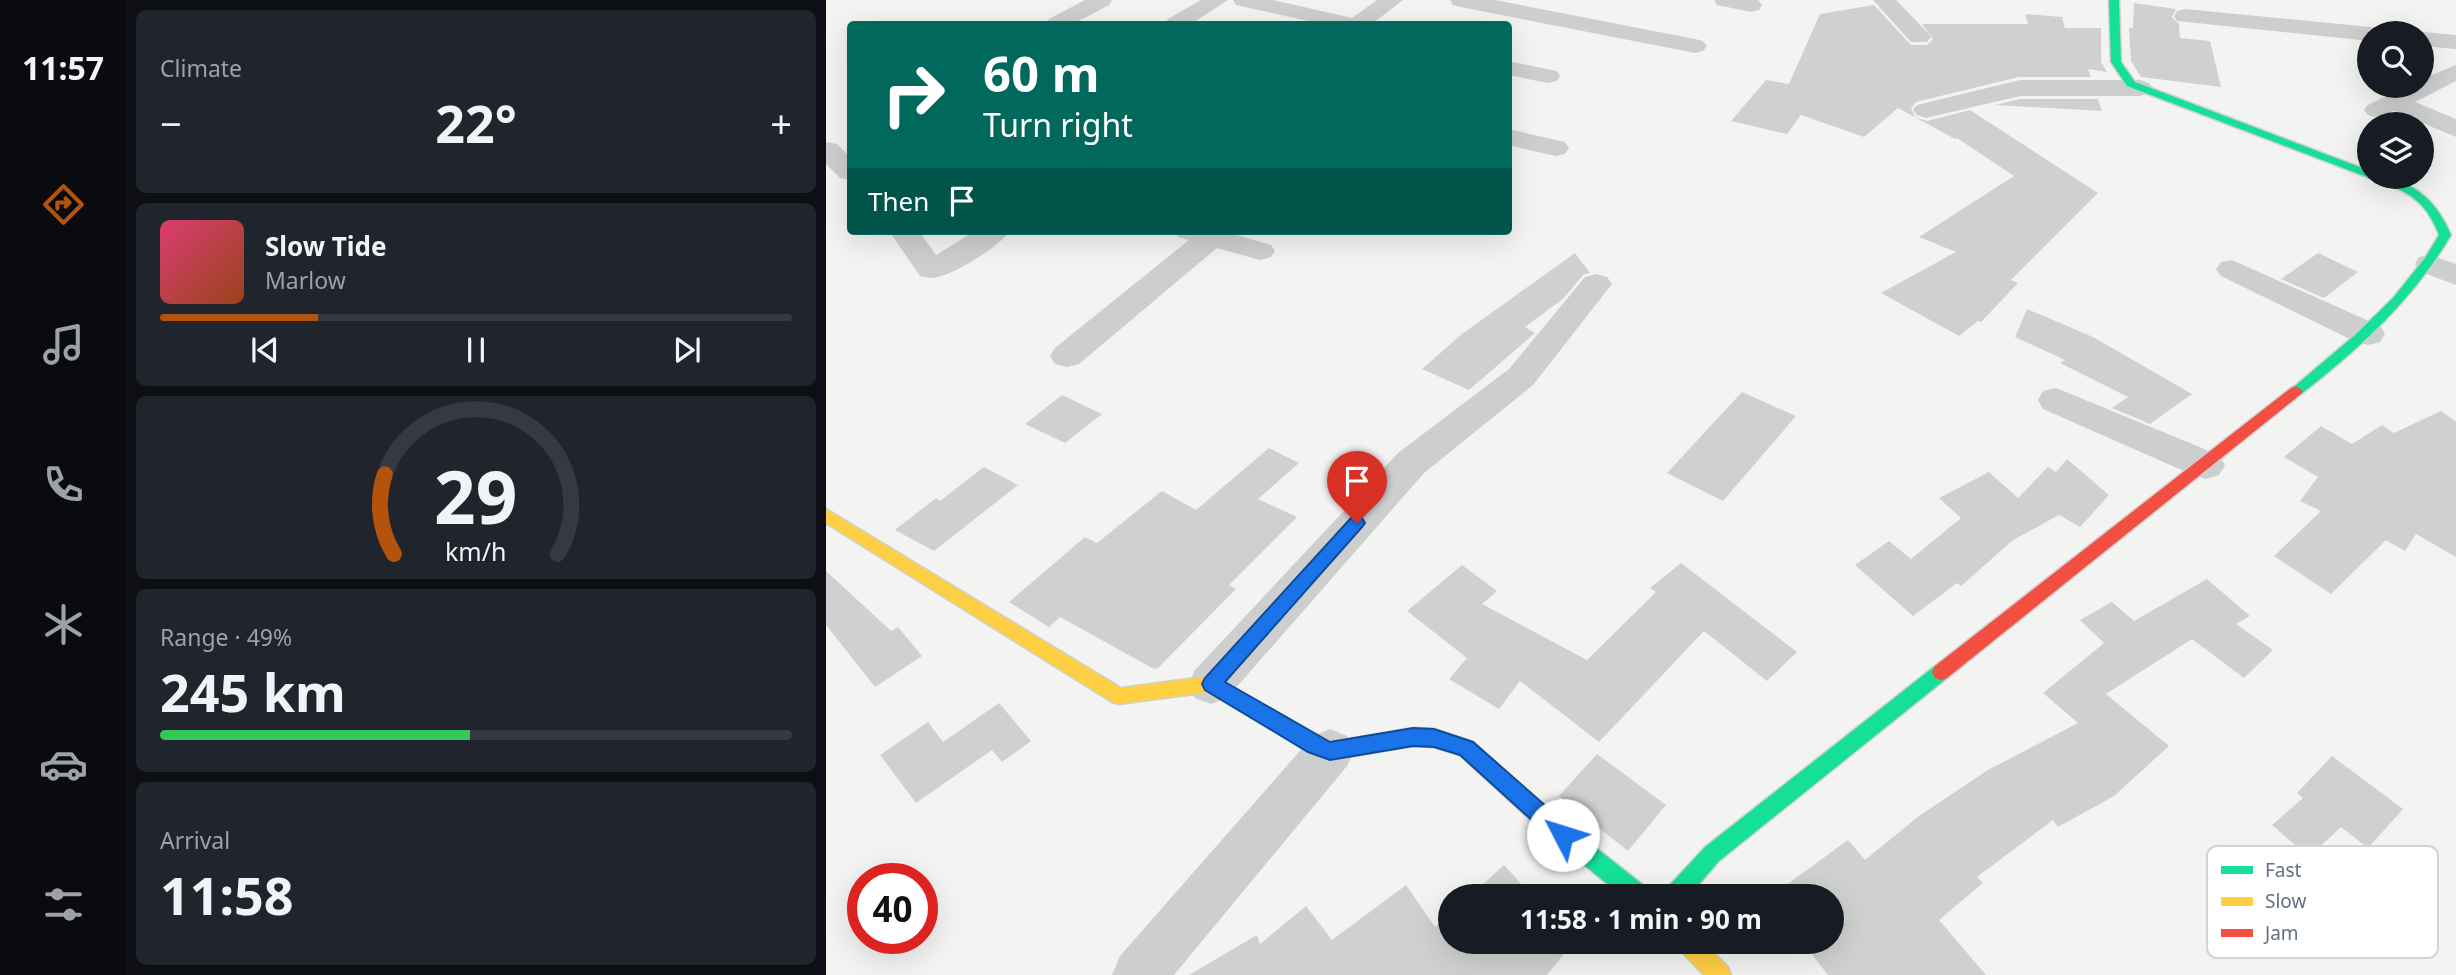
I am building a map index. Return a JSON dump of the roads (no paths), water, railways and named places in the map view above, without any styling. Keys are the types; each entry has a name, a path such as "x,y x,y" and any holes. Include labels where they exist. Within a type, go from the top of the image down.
{"street":[{"path":"1062,21 1101,0"},
{"path":"1181,21 1216,0"},
{"path":"1244,0 1306,20"},
{"path":"1361,21 1392,0"},
{"path":"1461,0 1695,46"},
{"path":"1724,0 1751,5"},
{"path":"1885,0 1919,37"},
{"path":"2114,0 2116,62 2126,79 2140,88 2357,170"},
{"path":"2337,9 2357,31"},
{"path":"2185,16 2357,33"},
{"path":"2434,40 2456,42"},
{"path":"1512,69 1548,76"},
{"path":"2445,74 2385,106 2456,129"},
{"path":"1926,110 2020,88 2140,88"},
{"path":"1512,138 1555,148"},
{"path":"847,139 826,150 847,169"},
{"path":"1686,884 1712,854 2206,465 2443,270 2445,235 2439,213 2431,201 2407,189"},
{"path":"907,235 931,269 960,255 989,235"},
{"path":"1067,356 1200,235"},
{"path":"1204,235 1260,251"},
{"path":"2232,269 2368,334"},
{"path":"1211,684 1411,463 1521,377 1596,284"},
{"path":"2056,400 2206,465"},
{"path":"826,515 1119,696 1211,684 1315,745 1330,751 1413,737 1434,738 1466,748 1545,820 1624,884"},
{"path":"1145,973 1330,751"},
{"path":"1700,954 1720,975"}]}
